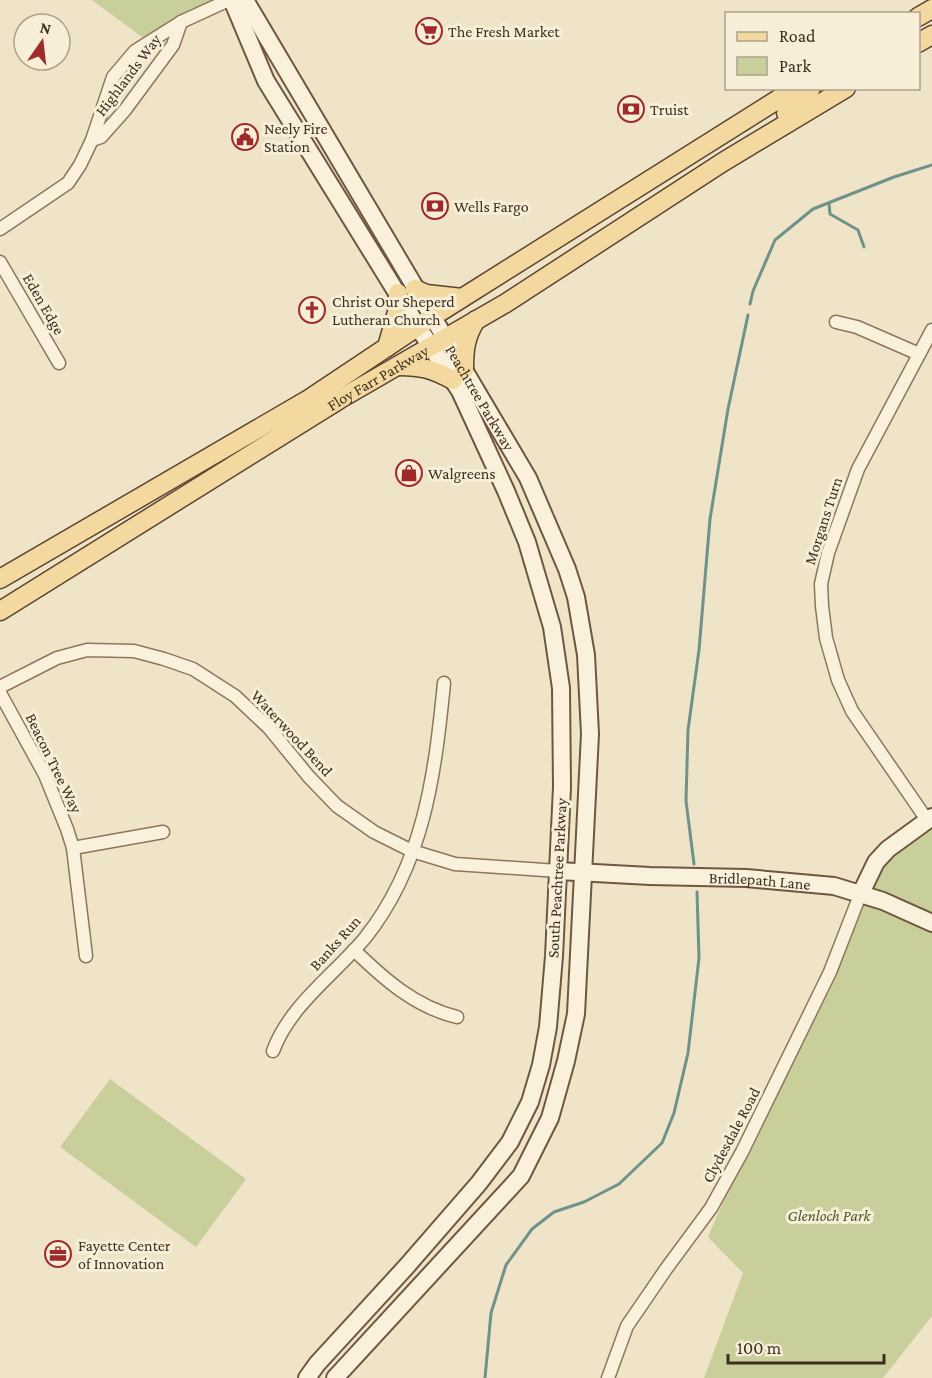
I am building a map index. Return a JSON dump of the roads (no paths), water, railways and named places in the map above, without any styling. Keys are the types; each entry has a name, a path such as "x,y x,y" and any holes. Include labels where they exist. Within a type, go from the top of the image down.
{"main road":[{"path":"230,0 266,81 351,219 406,291 462,298"},
{"path":"245,0 366,208 406,291 387,347"},
{"name":"Floy Farr Parkway","path":"0,579 298,405 462,298 793,90"},
{"path":"723,162 731,148 800,105 810,90"},
{"name":"Floy Farr Parkway","path":"0,610 340,399 506,303 829,94"},
{"name":"Peachtree Parkway","path":"406,291 437,342"},
{"path":"397,366 422,366 458,375 469,331 476,320"},
{"name":"South Peachtree Parkway","path":"307,1378 317,1364 406,1267 510,1142 530,1102 541,1065 548,1027 562,787 561,688 552,627 527,542 486,445 460,391 458,375 437,342"},
{"name":"Peachtree Parkway","path":"458,375 528,478"},
{"name":"South Peachtree Parkway","path":"334,1378 521,1176 550,1118 566,1061 576,1014 590,734 586,655 576,597 567,569 528,478"},
{"path":"860,895 876,862 929,818"},
{"name":"Bridlepath Lane","path":"558,871 795,881 834,886 884,901 932,923"}],"street":[{"name":"Highlands Way","path":"0,229 68,183 92,140 113,76 135,51 181,22 230,0"},
{"name":"Highlands Way","path":"92,140 101,137 142,87 173,45 181,22"},
{"path":"351,219 366,208"},
{"name":"Eden Edge","path":"0,262 59,363"},
{"path":"836,322 857,327 919,354"},
{"name":"Morgans Turn","path":"929,818 852,711 838,680 826,638 821,584 828,553 858,470 932,330"},
{"name":"Waterwood Bend","path":"0,687 57,658 87,650 134,651 194,669 235,696 269,728 309,777 337,806 374,832 412,851 455,864 558,871"},
{"name":"Banks Run","path":"273,1051 288,1021 354,950 384,911 412,851 430,794 439,739 444,683"},
{"name":"Beacon Tree Way","path":"0,693 45,775 73,848 86,957"},
{"path":"73,848 163,832"},
{"name":"Clydesdale Road","path":"608,1378 627,1326 711,1208 742,1152 830,972 860,895"},
{"path":"354,950 394,986 440,1013 457,1017"}],"waterway":[{"path":"750,304 753,291 775,240 813,209 894,177 932,165"},
{"path":"829,203 830,214 858,230 864,247"},
{"path":"694,864 686,801 688,730 699,650 710,519 728,409 748,315"},
{"path":"485,1378 491,1313 506,1265 532,1229 554,1212 584,1202 619,1184 662,1143 674,1113 688,1053 699,958 697,892"}],"place":[{"name":"The Fresh Market","path":"429,31"},
{"name":"Truist","path":"631,109"},
{"name":"Neely Fire Station","path":"245,137"},
{"name":"Wells Fargo","path":"435,206"},
{"name":"Christ Our Sheperd Lutheran Church","path":"312,310"},
{"name":"Walgreens","path":"409,473"},
{"name":"Fayette Center of Innovation","path":"58,1254"}],"park label":[{"name":"Glenloch Park","path":"829,1215"}]}
